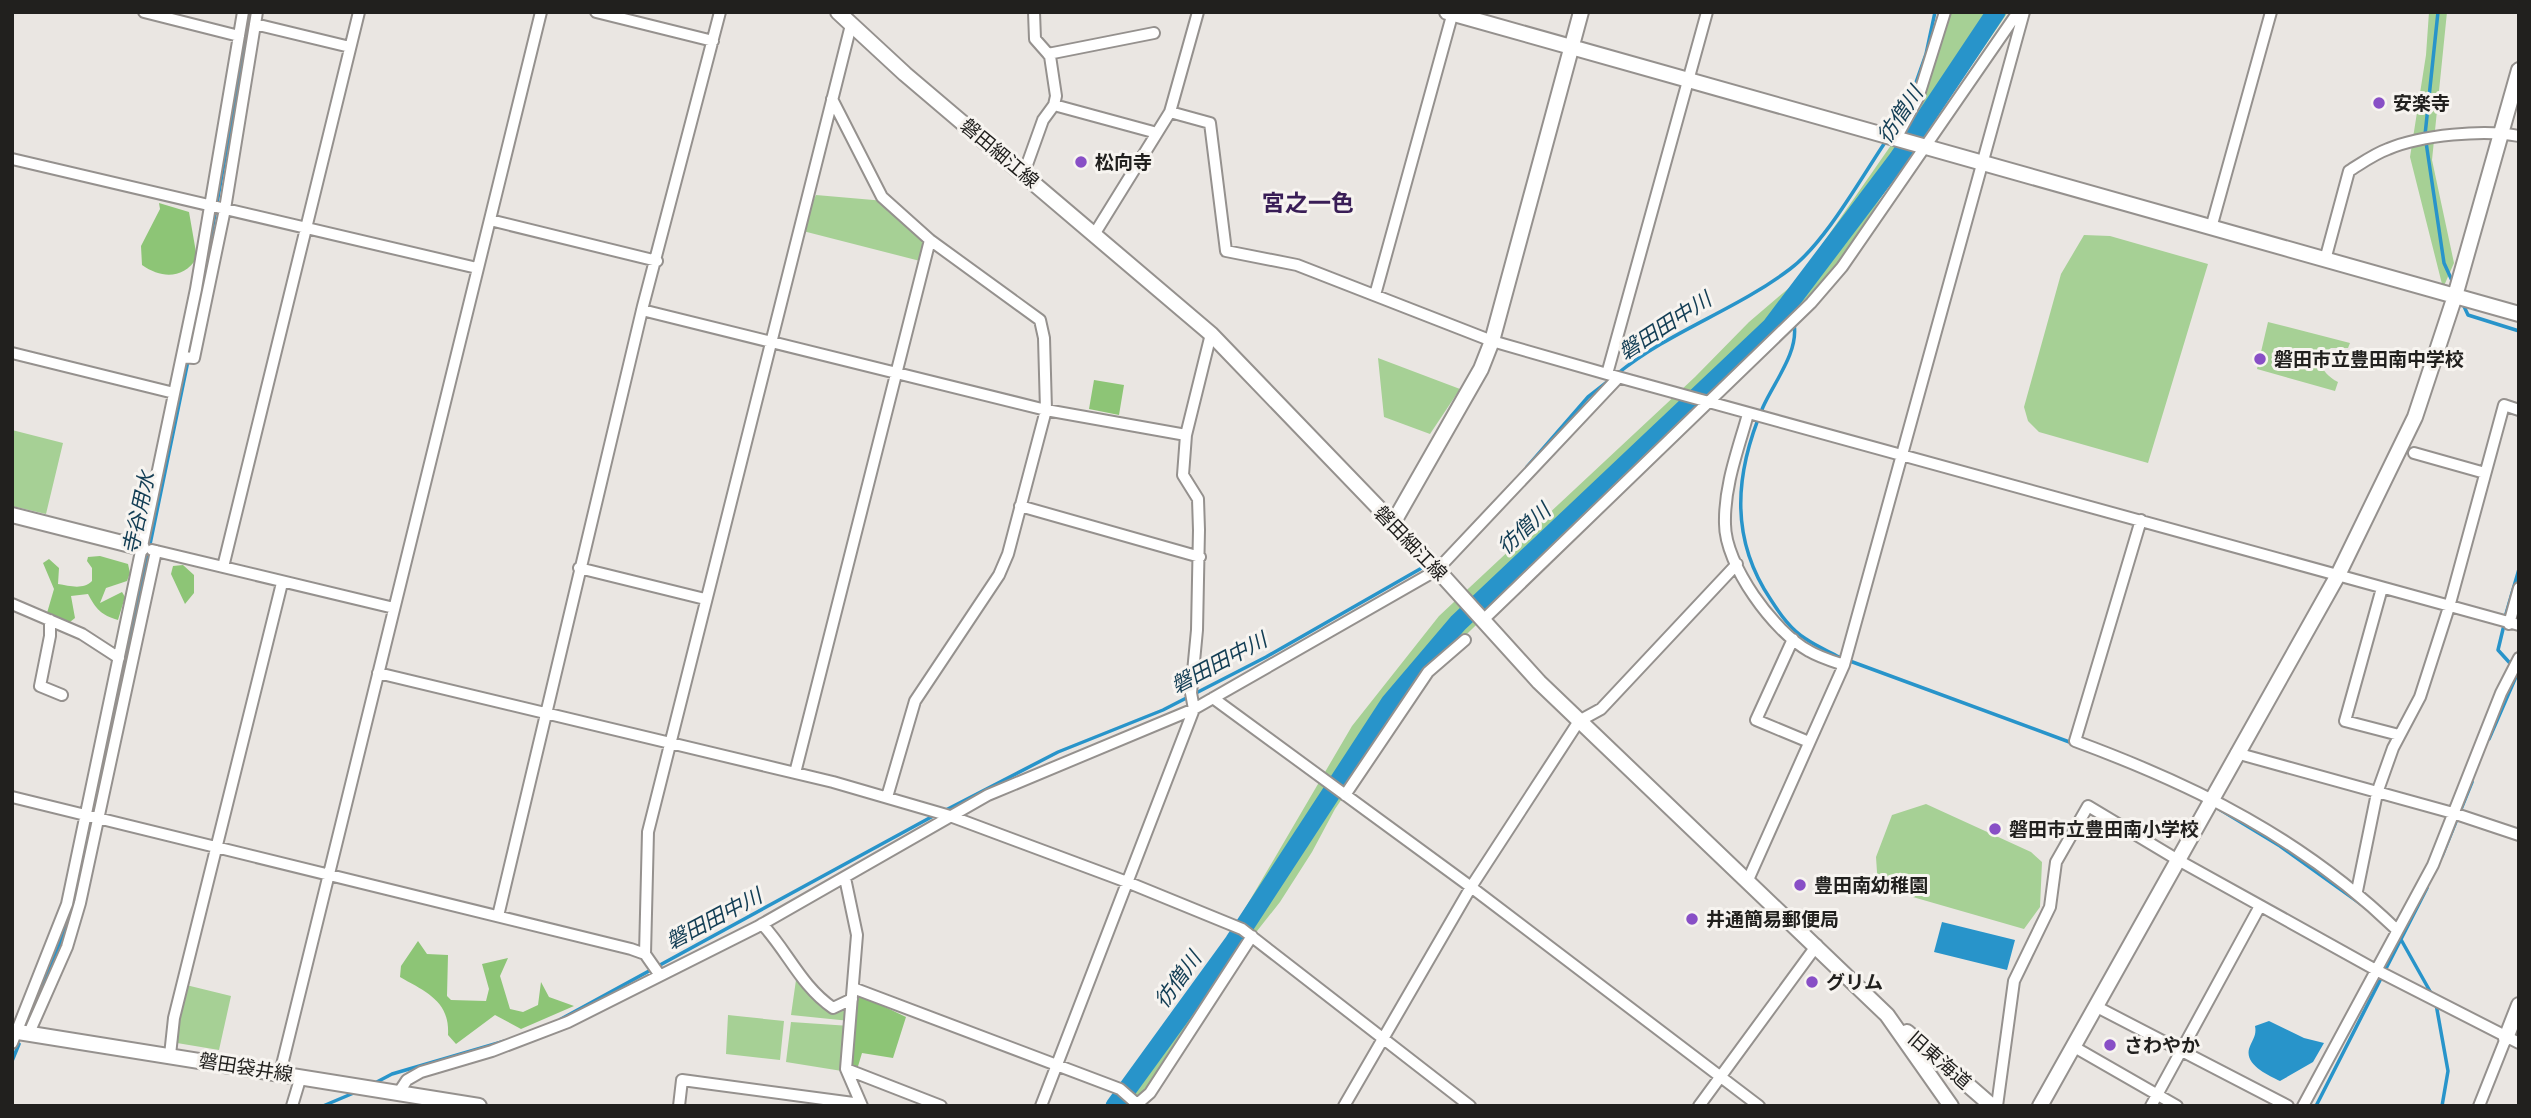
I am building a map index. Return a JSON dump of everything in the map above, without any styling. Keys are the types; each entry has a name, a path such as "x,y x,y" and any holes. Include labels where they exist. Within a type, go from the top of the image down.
{"street":[{"path":"144,12 239,36"},
{"path":"17,1035 67,947 99,818 149,549 174,393 211,206 243,12"},
{"path":"223,567 359,12"},
{"path":"280,1073 541,12"},
{"path":"597,12 713,41"},
{"path":"498,916 642,310 657,261 720,12"},
{"name":"磐田細江線","path":"838,12 1212,334 1579,721 1817,945 1887,1015 1951,1106"},
{"path":"1024,173 1043,120 1054,105 1056,96 1048,54 1035,39 1034,12"},
{"path":"1095,233 1170,112 1198,12"},
{"path":"1392,525 1481,369 1492,341 1581,12"},
{"path":"400,1092 407,1080 421,1072 529,1038 568,1022 762,924 988,795 1194,709 1437,570 1612,376 1707,12"},
{"path":"1896,138 1919,98 1945,12"},
{"path":"1482,621 1811,303 1842,267 2018,12"},
{"path":"1748,880 1844,665 2024,12"},
{"path":"2211,228 2271,12"},
{"path":"1375,295 1451,13 2519,314"},
{"path":"182,357 194,358 225,209 256,18 350,47"},
{"path":"659,974 645,954 648,832 851,25"},
{"path":"1048,54 1154,33"},
{"path":"2040,1106 2076,1048 2211,797 2337,575 2415,417 2455,296 2519,70"},
{"path":"832,99 882,197 930,240 1040,320 1044,338 1046,410 999,575 915,701 887,797"},
{"path":"1054,105 1157,133"},
{"path":"1170,112 1210,123 1226,251 1297,265 1492,341 1612,376 2514,625 2519,589"},
{"path":"2325,260 2349,171 2386,149 2416,140 2501,132 2519,136"},
{"path":"12,159 477,268"},
{"path":"490,220 657,261"},
{"path":"795,773 930,240"},
{"path":"642,310 1046,410 1186,435"},
{"path":"1041,1106 1194,709 1191,693 1200,557 1198,499 1183,475 1186,435 1212,334"},
{"path":"12,354 174,393"},
{"path":"2357,891 2377,793 2399,735 2420,697 2449,607 2504,405 2519,410"},
{"path":"1748,414 1727,487 1724,527 1737,564 1769,618 1808,651 1844,665"},
{"path":"2414,453 2485,473"},
{"path":"1020,506 1200,557"},
{"path":"12,515 282,583 394,608"},
{"path":"2141,520 2075,741 2157,771 2211,797 2288,842 2357,891 2397,930"},
{"path":"17,1035 67,904 119,658 149,549"},
{"path":"1345,1106 1381,1038 1471,887 1579,721 1601,709 1737,564"},
{"path":"579,568 705,599"},
{"path":"170,1055 174,1018 282,583"},
{"path":"2382,588 2346,721 2399,735"},
{"path":"12,604 82,634 119,658"},
{"path":"50,620 50,636 40,686 62,695"},
{"path":"1793,639 1756,720 1808,742"},
{"path":"1345,795 1428,672 1465,640"},
{"path":"2303,1106 2433,865 2519,658"},
{"path":"378,673 887,797 950,816 1127,882 1247,932 1470,1106"},
{"path":"1213,698 1471,887 1759,1106"},
{"path":"2236,753 2453,813 2519,835"},
{"path":"12,797 645,954"},
{"path":"1995,1106 2014,981 2050,906 2056,862 2088,806 2260,906 2512,1041"},
{"path":"845,878 857,936 846,1069 861,1105"},
{"path":"2154,1101 2260,906"},
{"path":"762,924 782,946 813,994 833,1008 852,994"},
{"path":"852,994 1120,1089 1136,1105 1150,1093 1247,932"},
{"path":"1699,1106 1817,945"},
{"path":"2479,1106 2512,1041 2519,1005"},
{"path":"2098,1007 2288,1106"},
{"name":"旧東海道","path":"1887,1015 1995,1106"},
{"name":"磐田袋井線","path":"17,1035 170,1055 479,1106"},
{"path":"2076,1048 2154,1101 2177,1106"},
{"path":"846,1069 941,1106"},
{"path":"292,1106 301,1076"},
{"path":"679,1106 682,1080 861,1105"}],"green space":[{"path":"1948,12 2008,12 1880,199 1834,275 1428,672 1335,809 1280,902 1246,945 1150,1093 1130,1106 1108,1106 1185,1010 1200,977 1233,929 1352,726 1439,616 1695,377 1749,322 1796,282 1896,138"},
{"path":"2429,12 2447,12 2432,160 2454,263 2443,288 2410,157 2426,55"},
{"path":"816,195 885,201 930,240 924,262 799,230"},
{"path":"159,203 189,212 197,258 185,270 172,275 157,273 142,265 141,246 160,209"},
{"path":"2084,235 2110,236 2208,264 2148,463 2039,432 2028,421 2024,407 2061,274"},
{"path":"2268,322 2350,343 2348,348 2331,348 2323,358 2322,367 2338,382 2335,391 2257,369"},
{"path":"1378,358 1460,389 1430,434 1384,417"},
{"path":"1094,380 1124,385 1119,415 1089,409"},
{"path":"12,430 63,443 46,514 12,506"},
{"path":"100,556 128,564 130,573 127,581 106,588 100,603 122,592 125,597 118,620 100,611 88,594 71,596 75,618 70,622 47,613 54,589 43,563 49,559 59,568 58,584 80,586 92,581 92,568 87,561 88,557"},
{"path":"183,565 194,575 194,593 185,604 171,574 173,566"},
{"path":"1926,804 2031,852 2042,862 2040,907 2024,929 1878,887 1876,857 1892,815"},
{"path":"418,941 427,954 448,955 447,996 451,1000 486,1001 489,989 482,964 508,958 500,976 510,1009 523,1012 538,1005 541,982 549,997 574,1006 521,1029 495,1015 456,1044 448,1035 448,1023 441,1006 427,993 400,977 401,966"},
{"path":"796,980 833,1008 851,1004 850,1021 791,1015"},
{"path":"182,984 231,996 219,1050 171,1042"},
{"path":"852,995 860,995 906,1017 893,1058 862,1053 856,1073 846,1069"},
{"path":"728,1015 784,1021 780,1060 726,1054"},
{"path":"791,1022 850,1026 842,1071 786,1062"}],"water":[{"path":"1942,922 2015,940 2007,970 1934,952"},
{"path":"2269,1021 2304,1038 2324,1043 2313,1062 2280,1081 2258,1069 2249,1055 2255,1026"}],"waterway":[{"name":"寺谷用水","path":"192,343 251,12"},
{"name":"磐田田中川","path":"1907,108 1926,54 1935,12"},
{"name":"彷僧川","path":"1115,1106 1234,942 1390,703 1458,623 1771,327 1898,159 1996,12"},
{"path":"2425,135 2438,12"},
{"name":"磐田田中川","path":"1617,374 1659,345 1769,284 1803,258 1829,227 1886,141"},
{"path":"2426,142 2444,263 2454,285"},
{"path":"2462,302 2468,315 2519,331"},
{"path":"1786,306 1791,317"},
{"path":"1794,324 1793,345 1763,407 1742,481 1741,505 1748,553 1757,577 1774,605 1801,635 1839,657 2072,743"},
{"name":"寺谷用水","path":"91,829 188,361"},
{"name":"磐田田中川","path":"1527,467 1588,397 1611,379"},
{"name":"磐田田中川","path":"942,812 1058,752 1163,710 1266,657 1427,565"},
{"path":"2506,614 2519,569"},
{"path":"2489,739 2518,672 2498,650 2504,625"},
{"path":"2442,856 2472,782"},
{"path":"2219,809 2280,846 2361,904"},
{"name":"磐田田中川","path":"561,1019 935,815"},
{"path":"2316,1106 2427,888"},
{"name":"寺谷用水","path":"32,1014 71,915"},
{"path":"2399,936 2431,993"},
{"path":"2436,1004 2448,1071 2442,1106"},
{"name":"磐田田中川","path":"373,1084 392,1074 505,1041"},
{"name":"寺谷用水","path":"12,1061 19,1044"},
{"name":"磐田田中川","path":"323,1106 356,1092"}],"place":[{"name":"安楽寺","path":"2379,103"},
{"name":"松向寺","path":"1081,162"},
{"name":"磐田市立豊田南中学校","path":"2260,359"},
{"name":"磐田市立豊田南小学校","path":"1995,829"},
{"name":"豊田南幼稚園","path":"1800,885"},
{"name":"井通簡易郵便局","path":"1692,919"},
{"name":"グリム","path":"1812,982"},
{"name":"さわやか","path":"2110,1045"}],"district":[{"name":"宮之一色","path":"1308,203"}]}
